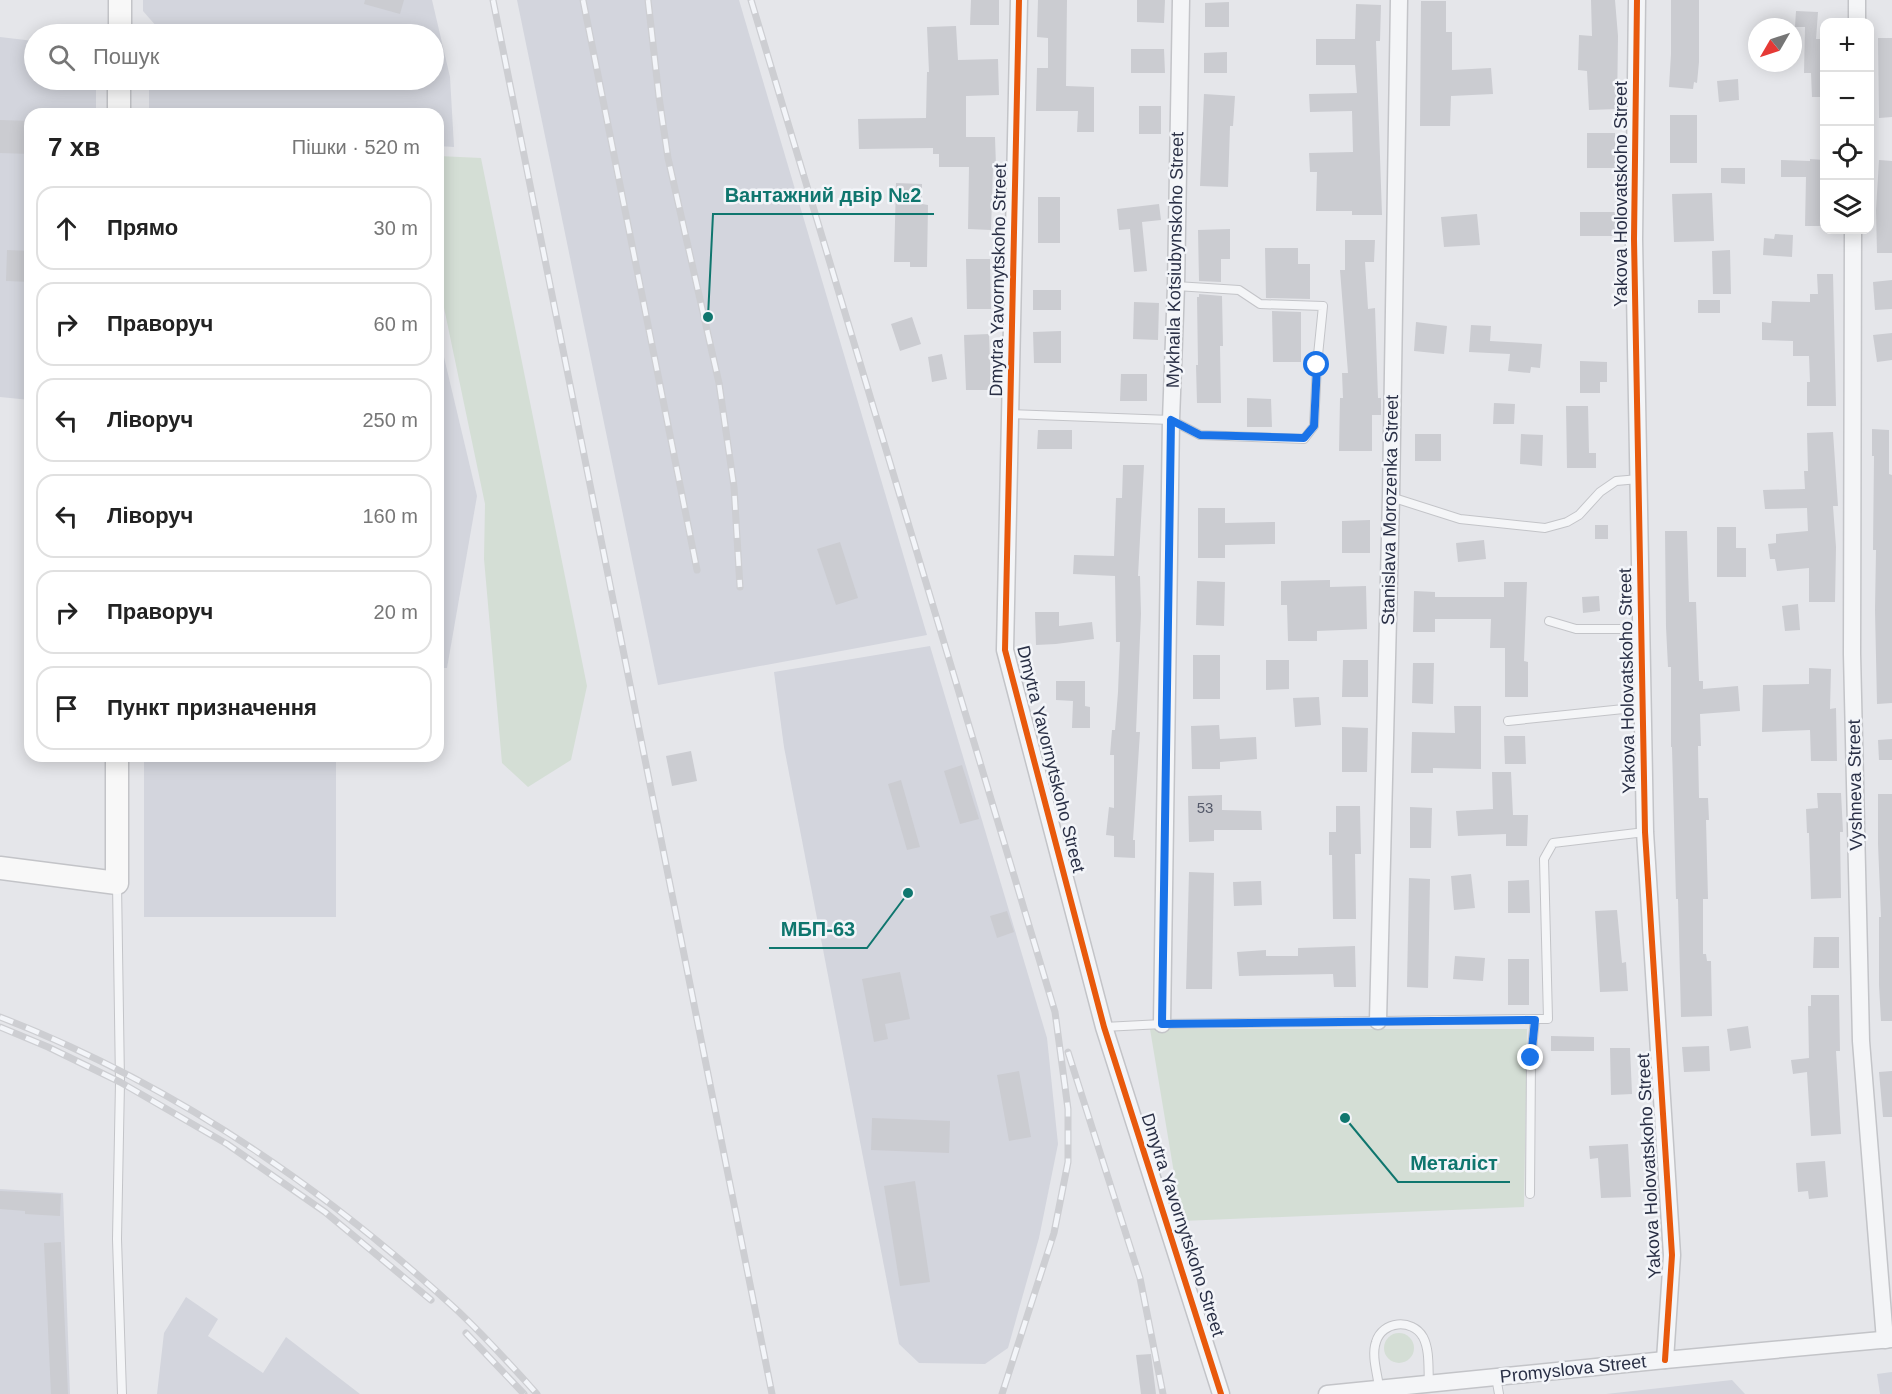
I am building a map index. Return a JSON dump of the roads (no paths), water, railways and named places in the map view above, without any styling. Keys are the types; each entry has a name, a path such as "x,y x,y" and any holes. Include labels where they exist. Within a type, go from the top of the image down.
{"main road":[{"path":"120,0 120,24"},
{"path":"119,90 119,108"},
{"path":"0,868 117,883 117,762"}],"street":[{"name":"Dmytra Yavornytskoho Street","path":"1018,0 1005,650 1104,1027 1221,1394"},
{"name":"Mykhaila Kotsiubynskoho Street","path":"1162,1024 1171,420 1176,286 1181,0"},
{"name":"Stanislava Morozenka Street","path":"1378,1021 1399,0"},
{"name":"Yakova Holovatskoho Street","path":"1637,0 1634,239 1645,832 1672,1256 1665,1360"},
{"path":"1857,0 1857,18"},
{"name":"Vyshneva Street","path":"1853,234 1852,654 1861,1041 1888,1339"},
{"name":"Promyslova Street","path":"1327,1394 1888,1339"}],"lane":[{"path":"1011,414 1171,420 1200,435 1304,438 1314,426 1323,306 1260,304 1239,290 1176,286"},
{"path":"1390,497 1460,519 1545,528 1567,522 1579,514 1600,492 1616,481 1639,479"},
{"path":"1549,621 1576,630 1641,629"},
{"path":"1508,721 1643,708"},
{"path":"1104,1027 1162,1024 1548,1018 1544,859 1553,843 1645,832"},
{"path":"117,883 120,1082 117,1239 122,1394"},
{"path":"1530,1194 1531,1058 1535,1020"},
{"path":"1379,1389 1374,1350 1379,1334 1394,1324 1411,1326 1424,1338 1429,1383"},
{"path":"1496,1376 1499,1394"}],"railway":[{"path":"493,0 772,1394"},
{"path":"583,0 697,570"},
{"path":"648,0 668,158 719,383 734,487 740,587"},
{"path":"751,0 1055,1012 1068,1109 1068,1162 1054,1233 1002,1394"},
{"path":"0,1017 125,1074 185,1107 300,1182 408,1266 459,1312 537,1394"},
{"path":"0,1027 48,1047 120,1082 227,1144 325,1212 431,1300"},
{"path":"1068,1052 1140,1278 1163,1394"},
{"path":"466,1333 524,1394"}],"place":[{"name":"Вантажний двір №2","path":"708,317"},
{"name":"МБП-63","path":"908,893"},
{"name":"Металіст","path":"1345,1118"}]}
